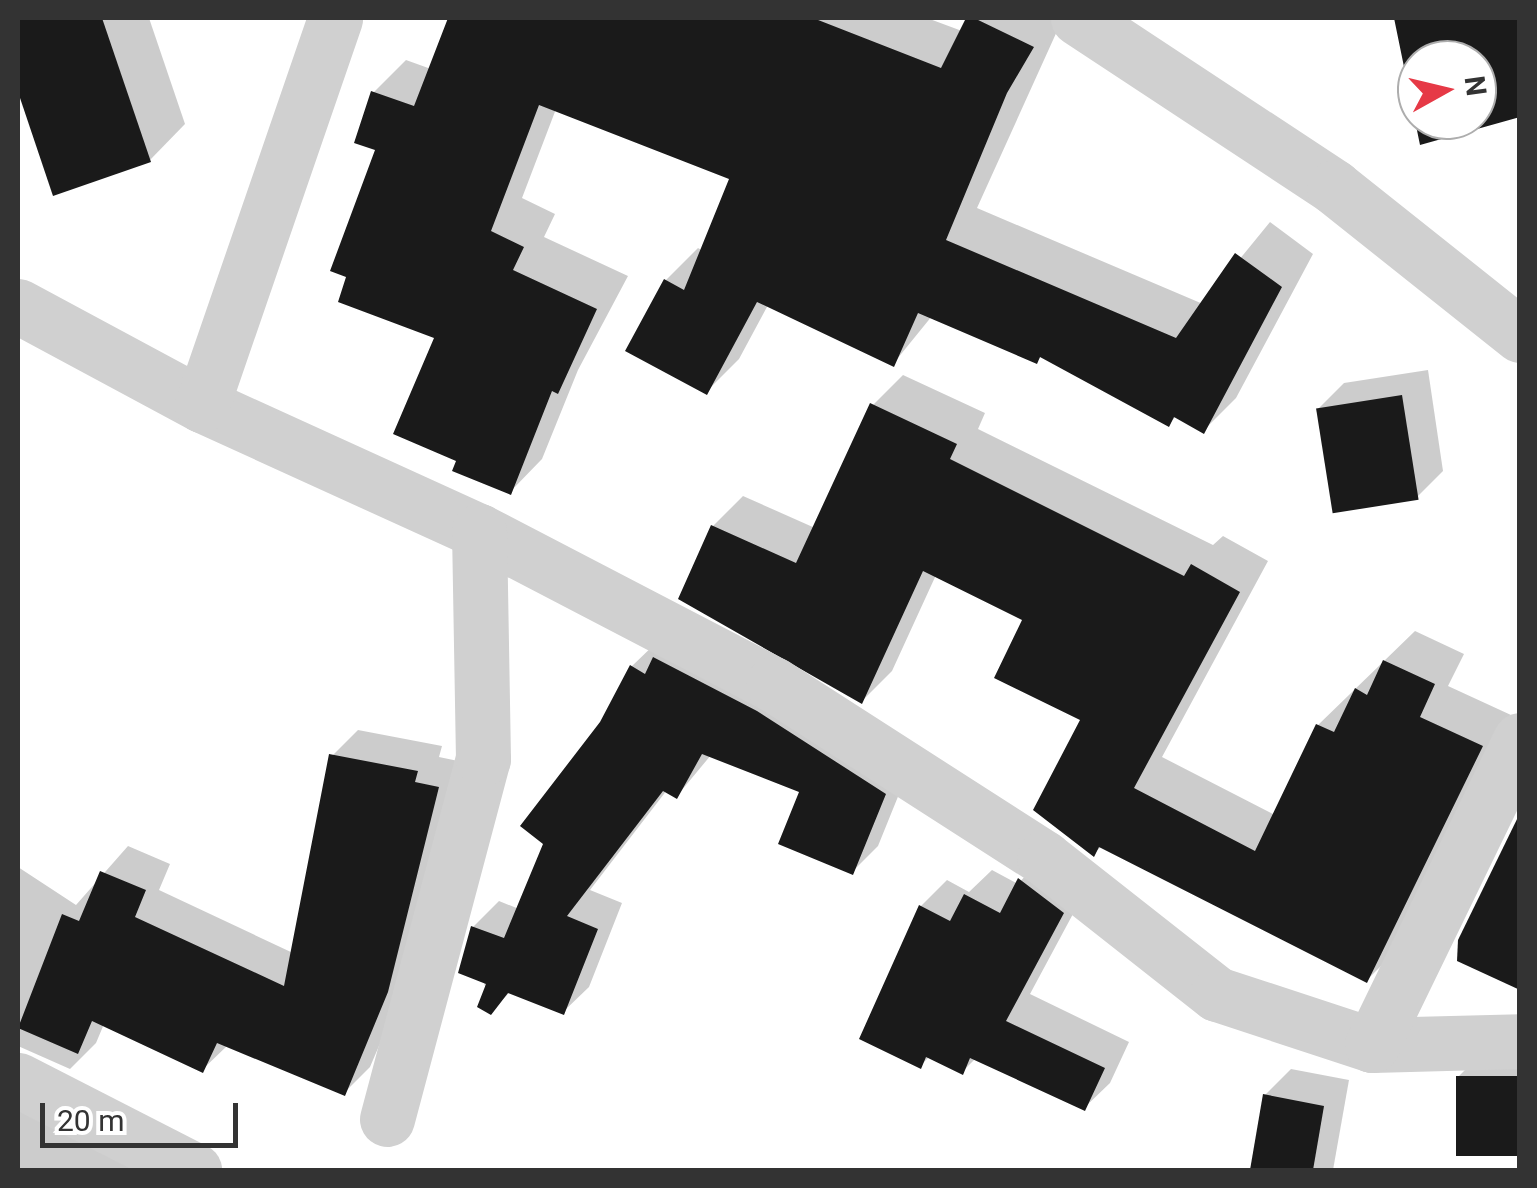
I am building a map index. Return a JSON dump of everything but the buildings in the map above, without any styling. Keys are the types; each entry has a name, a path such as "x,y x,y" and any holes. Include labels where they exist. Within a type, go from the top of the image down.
{"street":[{"path":"202,405 334,18"},
{"path":"1078,18 1334,188 1520,334"},
{"path":"18,306 202,405 479,531 773,684 1044,858 1216,994 1372,1045 1520,1041"},
{"path":"387,1119 482,759 479,531"},
{"path":"1372,1045 1520,740"},
{"path":"18,1080 194,1170"}]}
